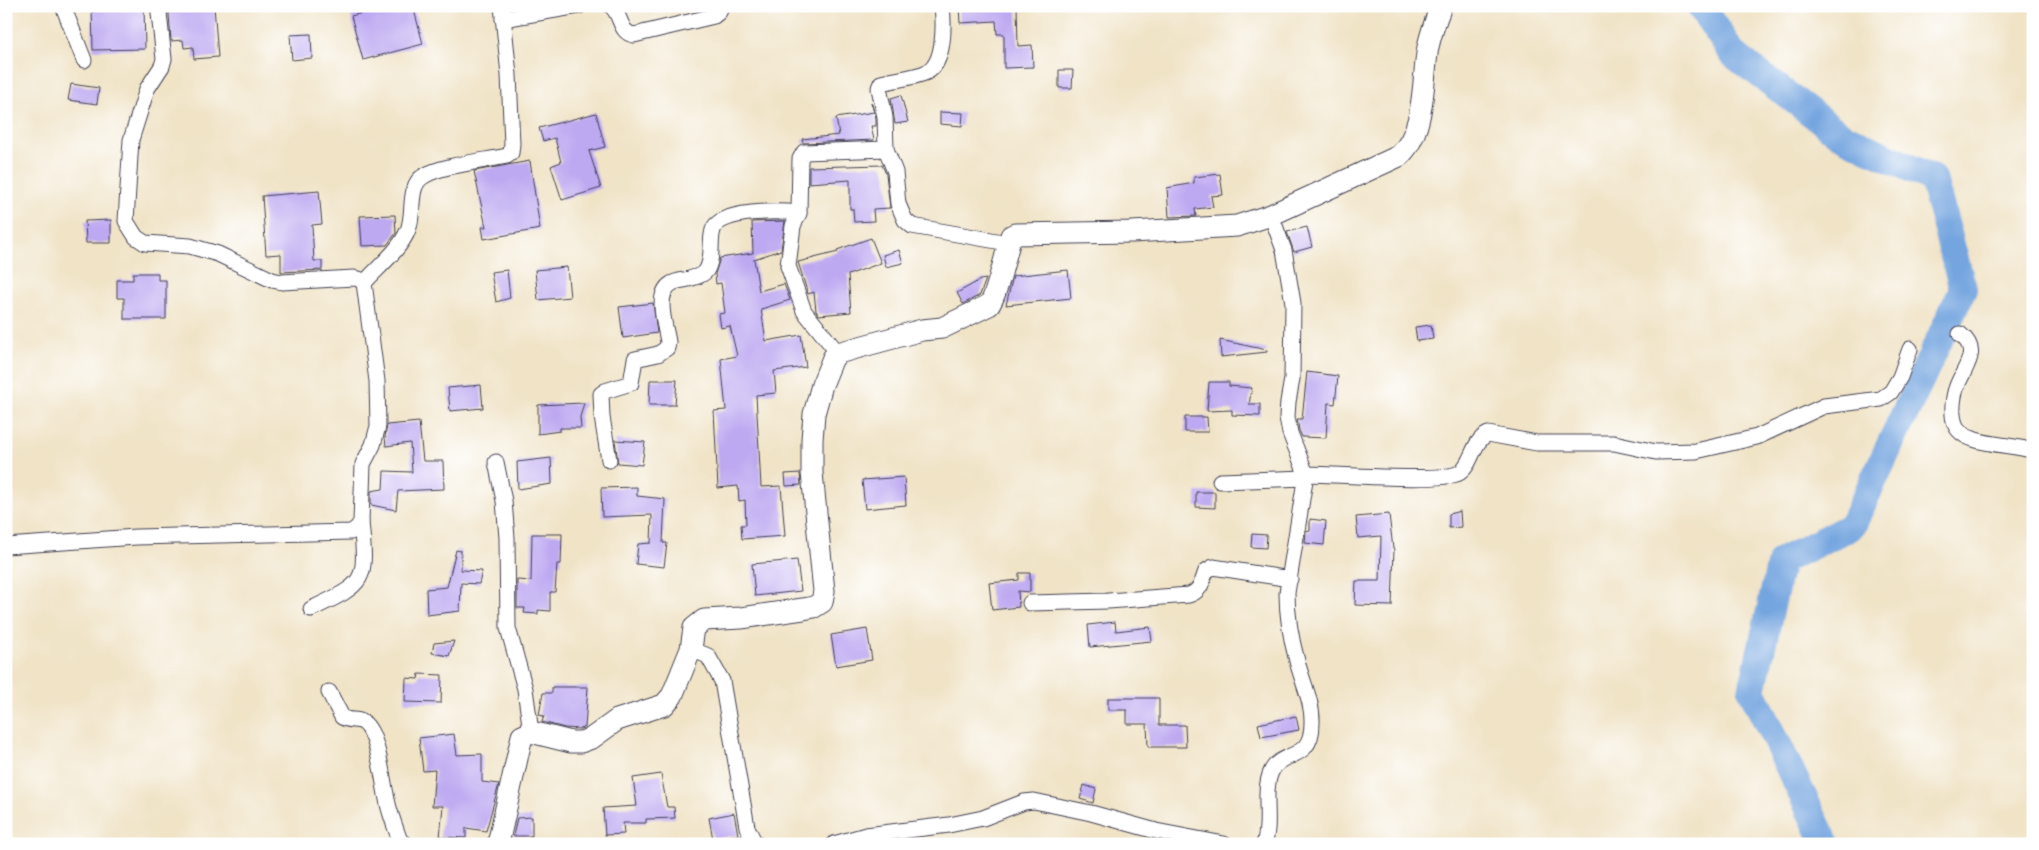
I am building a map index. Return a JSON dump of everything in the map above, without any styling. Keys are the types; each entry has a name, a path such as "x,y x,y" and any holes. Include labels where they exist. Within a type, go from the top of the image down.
{"street":[{"path":"63,6 84,60"},
{"path":"162,6 159,13 164,59 162,66 147,89 131,140 126,221 130,229 136,237 146,243 190,246 218,254 272,280 282,282 354,278 364,283 377,381 378,426 373,445 363,464 360,522 364,555 362,573 356,585 345,593 311,608"},
{"path":"364,283 405,236 412,214 414,193 418,180 424,175 447,168 507,156 511,153 509,75 502,13 579,6"},
{"path":"611,6 616,11 624,31 629,35 634,35 714,16 722,6"},
{"path":"942,6 942,42 939,60 936,65 926,72 884,82 880,85 885,117 886,150 895,172 898,204 905,220 912,226 1008,243"},
{"path":"498,844 522,736 531,732 571,742 581,742 592,738 617,720 664,704 672,696 692,649 694,628 704,620 741,618 803,609 814,607 822,602 824,591 812,473 812,440 814,414 822,385 829,366 838,354 922,330 942,328 989,305 994,300 1011,236 1021,233 1132,232 1237,226 1271,215 1399,156 1413,137 1420,108 1428,47 1441,6"},
{"path":"838,354 804,311 788,266 792,226 799,213 800,159 804,152 886,150"},
{"path":"609,460 602,417 601,394 631,383 635,359 658,354 667,348 668,342 662,306 663,292 671,284 700,276 706,272 710,263 713,228 720,220 738,215 780,210 799,213"},
{"path":"1264,844 1270,773 1280,762 1308,744 1312,738 1311,708 1296,659 1287,608 1287,593 1299,509 1306,476 1290,433 1287,417 1292,379 1293,303 1284,250 1271,215"},
{"path":"1960,334 1969,344 1970,357 1956,387 1954,424 1958,430 1974,440 2017,446 2033,451"},
{"path":"1220,481 1306,476 1417,478 1448,476 1462,470 1479,441 1488,434 1537,443 1614,443 1656,452 1696,451 1757,437 1824,406 1881,399 1891,392 1900,378 1910,349"},
{"path":"496,462 504,501 507,538 508,628 525,689 531,732"},
{"path":"6,546 136,537 351,532 357,528 360,522"},
{"path":"1030,603 1108,601 1189,595 1196,593 1200,588 1206,571 1213,567 1290,579"},
{"path":"692,649 708,656 722,681 747,826 756,844"},
{"path":"329,692 342,717 362,722 369,729 378,750 388,804 400,841 406,844"},
{"path":"834,844 866,835 949,825 983,818 1024,802 1034,801 1074,809 1156,831 1224,844"}],"building":[{"path":"92,6 144,6 145,49 93,50"},
{"path":"171,6 214,6 218,57 194,59 193,47 184,48 183,40 171,41 169,14"},
{"path":"378,6 413,6 423,44 363,60 351,16 378,9"},
{"path":"959,6 1017,6 1018,46 1032,45 1033,67 1004,68 1004,34 997,34 996,21 960,23"},
{"path":"311,34 312,58 292,60 290,35"},
{"path":"1059,70 1073,70 1072,88 1059,88"},
{"path":"71,84 99,88 97,104 68,100"},
{"path":"901,95 908,122 895,124 891,98"},
{"path":"871,102 876,118 876,126 871,126 874,140 803,143 802,139 839,135 836,118 874,112"},
{"path":"940,112 963,113 962,126 940,124"},
{"path":"596,113 605,147 589,151 601,188 562,200 551,166 561,162 555,138 543,141 539,128"},
{"path":"530,161 540,229 484,239 482,227 486,227 474,171"},
{"path":"882,165 886,174 890,208 873,209 874,221 854,222 853,209 850,209 850,180 809,183 809,167"},
{"path":"1220,174 1223,195 1211,196 1213,207 1195,209 1196,216 1169,217 1167,188 1194,183 1194,177"},
{"path":"319,191 322,224 312,225 314,261 322,261 322,270 281,272 281,254 266,255 262,196"},
{"path":"395,215 396,233 387,245 362,246 360,216"},
{"path":"111,220 111,243 86,243 85,221"},
{"path":"785,221 781,250 754,259 759,291 784,284 790,300 761,309 766,341 801,335 806,367 774,371 776,393 756,395 761,487 781,486 785,536 742,539 741,525 746,525 745,500 739,501 738,486 718,488 714,411 726,410 721,359 737,356 730,326 721,328 719,314 725,313 721,283 716,284 715,274 720,258 753,253 752,222"},
{"path":"1307,227 1312,247 1294,252 1287,232"},
{"path":"871,238 881,263 848,275 851,312 819,315 816,311 814,292 808,294 798,262 838,252 837,250"},
{"path":"899,250 903,263 886,267 883,255"},
{"path":"567,267 570,297 538,300 535,270"},
{"path":"507,270 510,298 496,302 491,272"},
{"path":"1068,270 1071,298 1006,305 1013,276"},
{"path":"133,273 158,273 158,280 166,280 166,319 124,319 124,298 117,298 117,280 133,280"},
{"path":"986,279 980,295 963,304 957,293 980,280"},
{"path":"653,303 657,333 623,338 619,307"},
{"path":"1431,325 1433,339 1417,341 1415,327"},
{"path":"1220,340 1267,350 1267,352 1221,357"},
{"path":"1307,372 1338,376 1335,404 1328,403 1326,438 1302,437 1299,430 1297,419 1302,419"},
{"path":"650,380 677,380 675,405 649,405"},
{"path":"1209,382 1229,382 1229,386 1252,388 1249,404 1260,404 1260,416 1232,415 1232,410 1207,411"},
{"path":"481,385 483,408 450,411 448,388"},
{"path":"584,403 580,417 581,428 560,428 560,431 538,434 538,405"},
{"path":"1185,417 1207,417 1208,432 1185,432"},
{"path":"419,422 423,461 443,461 444,489 398,491 396,510 371,505 371,491 383,489 384,471 412,472 410,443 386,446 387,425"},
{"path":"615,440 645,442 642,465 618,463"},
{"path":"551,458 552,484 518,489 517,462"},
{"path":"800,473 801,485 786,486 785,474"},
{"path":"904,477 906,505 865,509 862,480"},
{"path":"637,487 637,496 665,499 663,543 667,543 664,567 636,564 638,544 651,543 652,515 602,517 601,488"},
{"path":"1196,492 1215,492 1215,508 1196,507"},
{"path":"1460,511 1461,527 1449,528 1449,514"},
{"path":"1389,514 1394,549 1392,606 1355,605 1356,581 1380,581 1381,536 1358,538 1356,517"},
{"path":"1310,519 1326,521 1324,545 1305,543 1306,530 1310,531"},
{"path":"532,534 562,534 561,564 557,564 555,592 550,592 550,611 538,610 538,614 524,613 525,608 517,608 517,580 531,581"},
{"path":"1252,534 1267,535 1266,548 1251,547"},
{"path":"456,550 461,551 461,570 482,571 479,584 461,583 460,611 427,615 426,589 447,587"},
{"path":"797,560 801,591 755,596 752,564"},
{"path":"1019,573 1030,573 1030,592 1018,591 1019,607 992,610 989,583 1019,580"},
{"path":"1115,622 1116,631 1150,627 1152,641 1090,647 1088,625"},
{"path":"867,629 872,660 836,666 831,635"},
{"path":"454,641 449,656 432,653 434,643"},
{"path":"419,674 442,675 441,703 405,702 406,678 418,679"},
{"path":"552,687 588,687 585,727 580,729 565,728 542,722 544,716 539,715 543,693 552,693"},
{"path":"1108,698 1159,698 1159,725 1185,725 1186,747 1148,747 1147,724 1127,724 1127,710 1108,710"},
{"path":"1296,716 1299,730 1261,737 1258,724"},
{"path":"454,734 457,755 482,754 482,782 499,784 486,831 466,828 466,838 440,837 443,806 432,806 435,770 423,771 419,738"},
{"path":"661,774 667,807 674,807 675,818 646,819 646,823 623,823 624,834 605,835 603,808 637,806 633,778"},
{"path":"1084,785 1096,789 1093,803 1080,799"},
{"path":"734,813 738,835 713,839 709,818"},
{"path":"532,817 532,836 513,836 517,818"}],"waterway":[{"path":"1700,6 1733,54 1839,134 1933,179 1963,289 1852,526 1781,561 1752,691 1826,844"}]}
